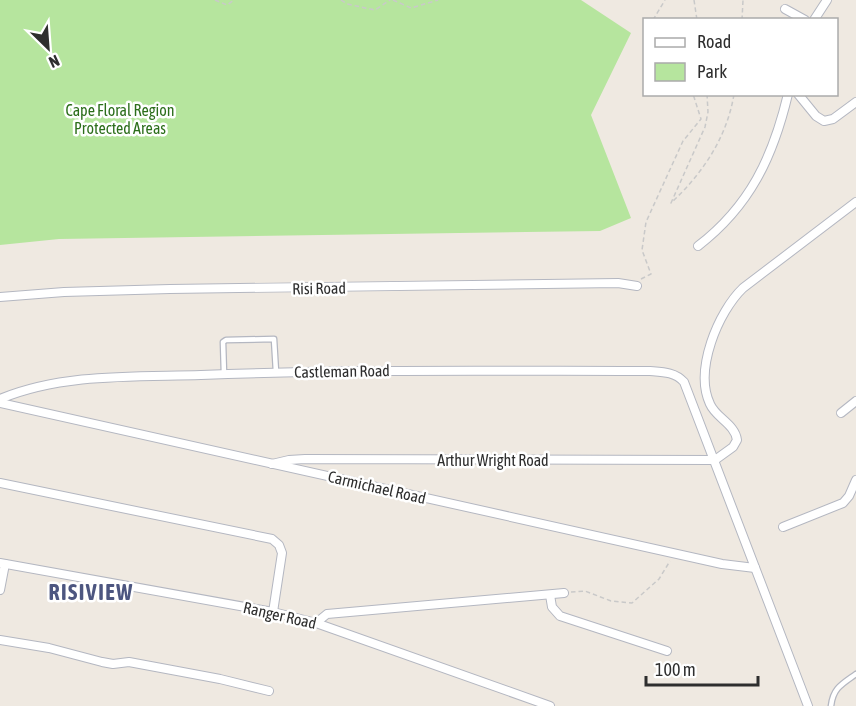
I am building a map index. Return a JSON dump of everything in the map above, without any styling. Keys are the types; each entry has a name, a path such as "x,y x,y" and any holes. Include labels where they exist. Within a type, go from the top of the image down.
{"street":[{"path":"815,18 827,0"},
{"path":"785,9 801,18"},
{"path":"698,246 727,222 756,182 769,156 787,96"},
{"path":"800,96 816,116 824,121 833,119 856,102"},
{"path":"808,706 715,460 733,447 737,440 734,431 710,404 704,384 708,349 729,307 743,288 856,202"},
{"name":"Risi Road","path":"0,297 64,292 170,289 633,285"},
{"name":"Castleman Road","path":"0,401 35,386 66,381 224,374 658,372 675,375 684,382 715,460"},
{"name":"Carmichael Road","path":"0,401 272,465 342,478 722,564 755,568"},
{"path":"841,413 856,401"},
{"name":"Arthur Wright Road","path":"272,465 282,461 305,459 715,460"},
{"path":"783,527 843,503 856,480"},
{"path":"0,483 273,539 279,545 282,553 273,612"},
{"path":"0,590 2,563"},
{"name":"Ranger Road","path":"2,563 273,612 316,623 550,706"},
{"path":"316,623 327,614 564,593"},
{"path":"550,595 552,607 561,616 667,651"},
{"path":"0,640 49,648 113,664 129,662 220,679 269,691"}],"lane":[{"path":"224,374 223,344 226,340 274,339 276,372"},
{"path":"831,706 831,698 835,690 856,674"}],"path":[{"path":"215,0 227,5 234,0"},
{"path":"341,0 347,4 375,10 391,0 411,8 437,1"},
{"path":"654,18 665,0"},
{"path":"694,0 697,18"},
{"path":"742,18 743,0"},
{"path":"633,285 651,274 642,250 646,222 683,141 700,122 701,117 694,96"},
{"path":"707,96 708,112 705,128 671,203 693,180 716,147 726,128 734,96"},
{"path":"564,593 585,591 611,601 632,603 659,579 674,553"}],"green space":[{"name":"Cape Floral Region Protected Areas","path":"0,0 581,0 631,33 591,115 631,218 600,231 59,239 0,245"}],"district":[{"name":"RISIVIEW","path":"91,592"}]}
